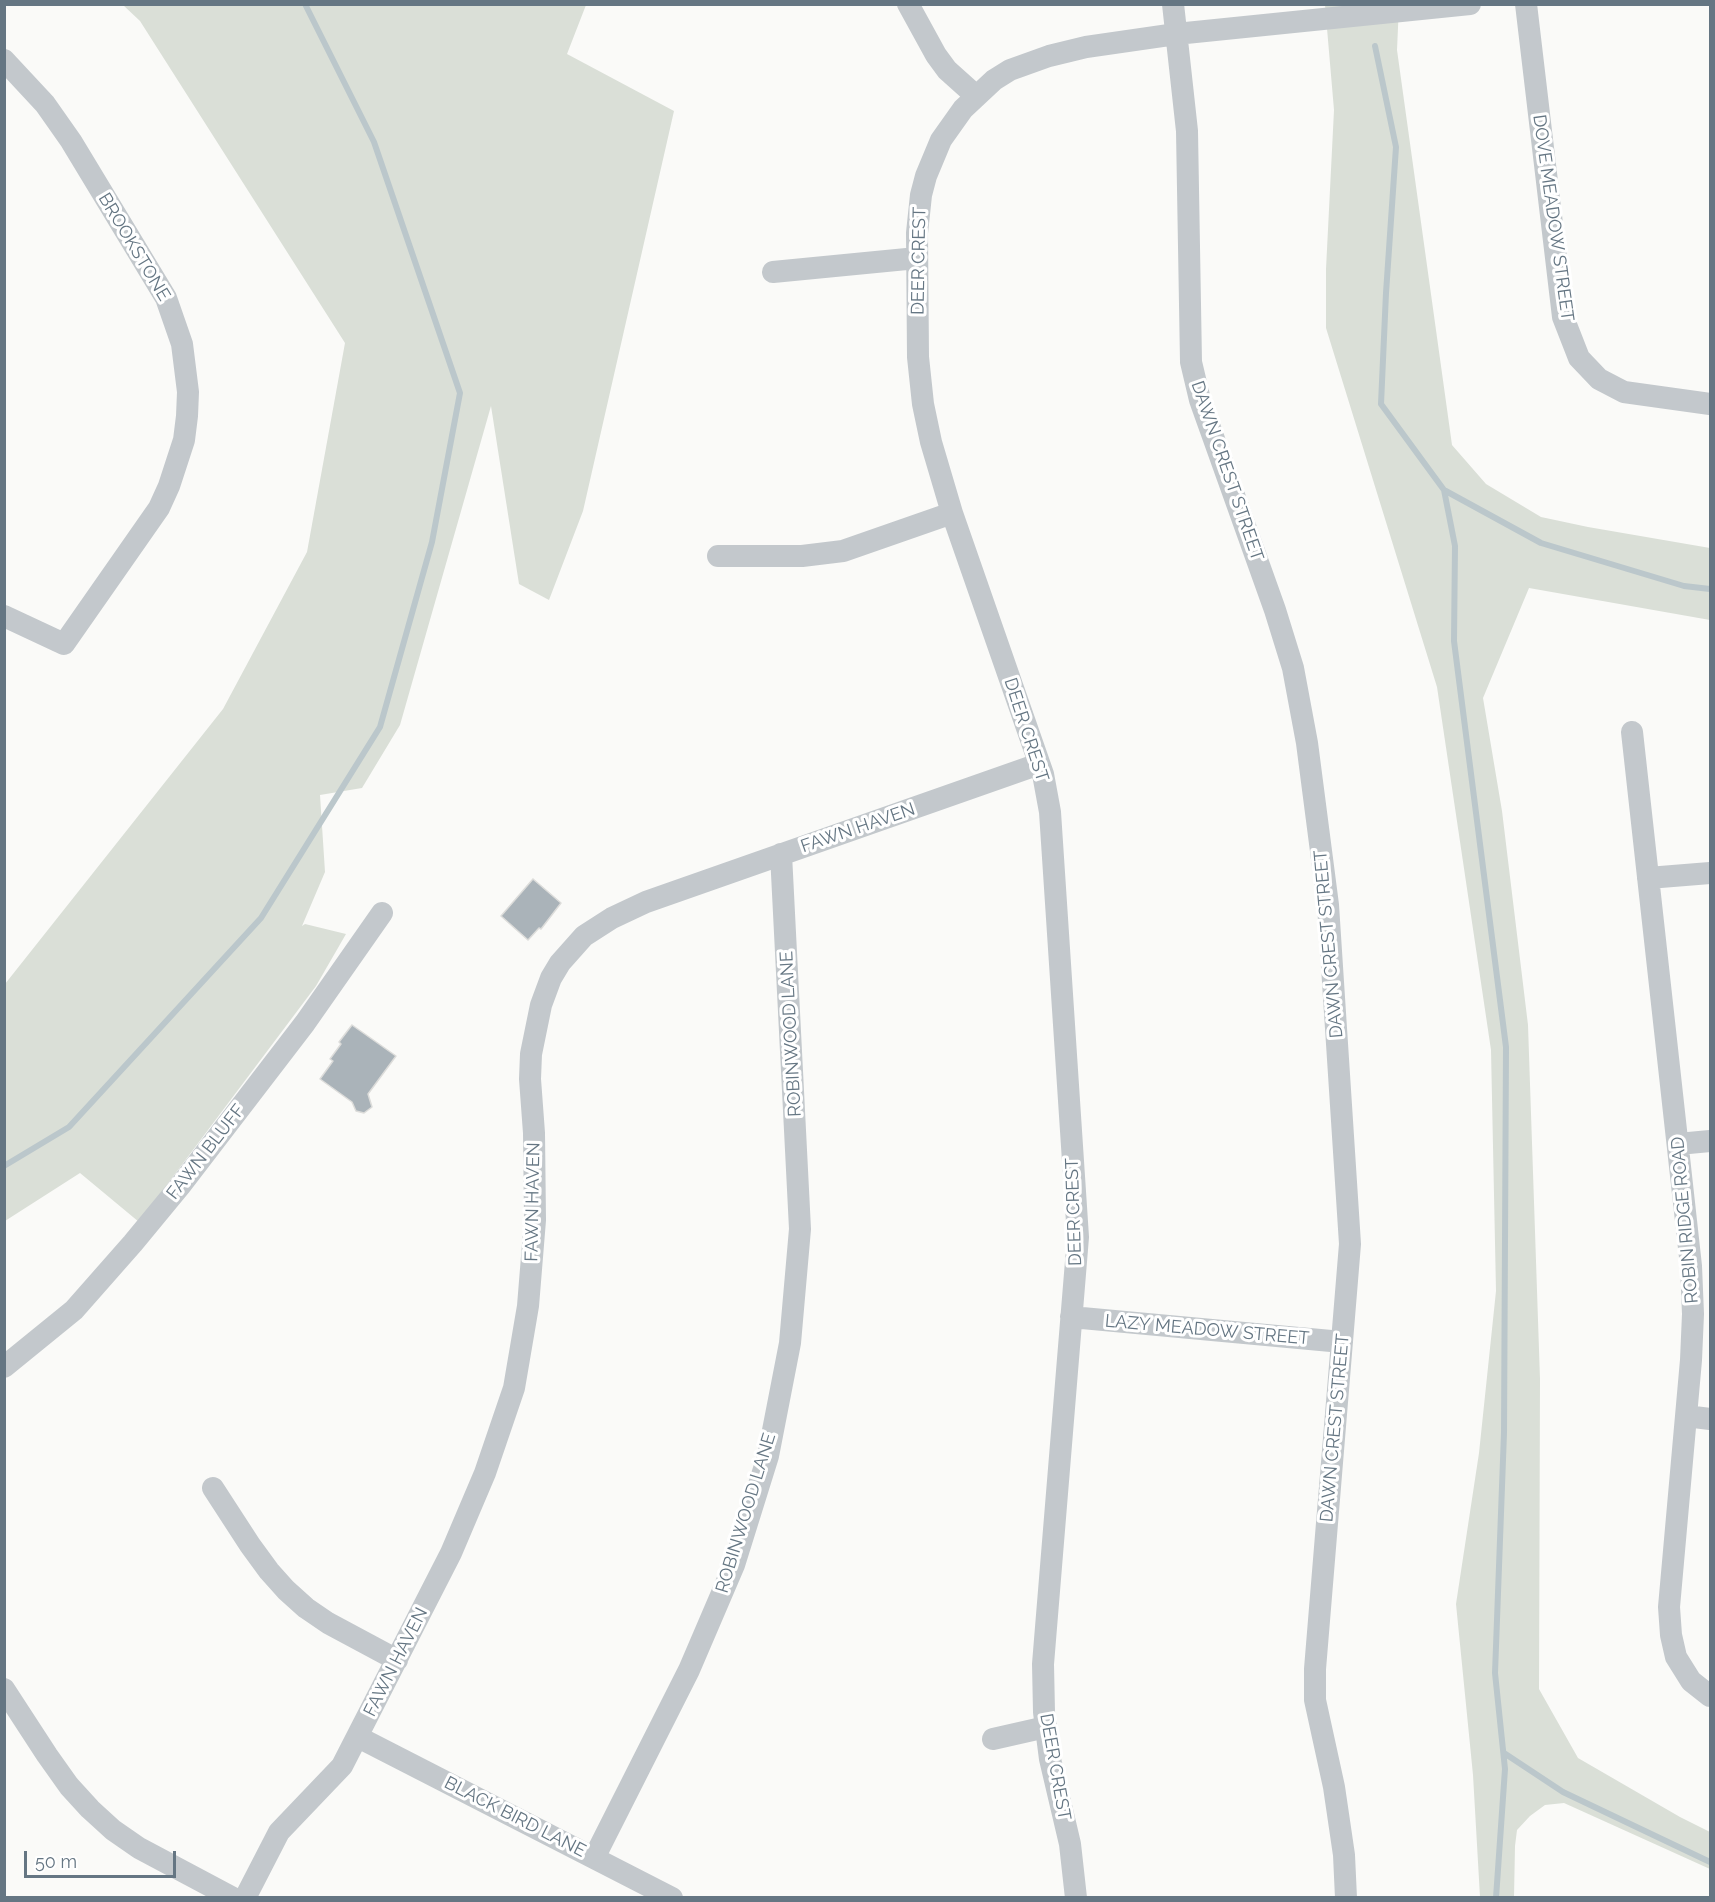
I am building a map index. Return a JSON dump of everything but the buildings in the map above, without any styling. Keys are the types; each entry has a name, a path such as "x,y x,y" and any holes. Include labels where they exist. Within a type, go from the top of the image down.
{"street":[{"path":"908,4 936,55 961,84 976,96"},
{"name":"DAWN CREST STREET","path":"1173,4 1187,132 1191,362 1200,400 1275,610 1293,668 1307,743 1328,905 1350,1244 1314,1700 1334,1787 1344,1855 1346,1898"},
{"name":"DEER CREST","path":"1076,1898 1070,1844 1050,1759 1043,1664 1077,1237 1050,812 1043,774 952,513 931,442 923,404 918,357 917,258 921,195 933,158 946,132 963,109 994,80 1010,70 1049,56 1086,47 1176,34 1470,4"},
{"name":"DOVE MEADOW STREET","path":"1526,4 1563,317 1579,358 1599,379 1624,392 1710,404"},
{"name":"BROOKSTONE","path":"4,60 45,104 166,298 182,344 188,392 184,440 170,486 159,508 63,644 4,616"},
{"path":"773,272 917,258"},
{"path":"718,556 802,556 843,550 952,513"},
{"name":"ROBIN RIDGE ROAD","path":"1632,732 1691,1266 1694,1314 1669,1607 1671,1635 1676,1657 1692,1681 1710,1696"},
{"name":"FAWN HAVEN","path":"245,1898 279,1832 342,1766 451,1553 485,1473 514,1388 528,1306 535,1220 531,1054 541,1005 551,978 571,949 584,936 612,918 646,902 1039,764"},
{"name":"ROBINWOOD LANE","path":"594,1858 689,1670 734,1565 768,1456 790,1343 800,1229 782,854"},
{"path":"1648,878 1710,873"},
{"name":"FAWN BLUFF","path":"4,1367 74,1310 133,1243 180,1186 304,1023 382,913"},
{"path":"1678,1144 1710,1142"},
{"name":"LAZY MEADOW STREET","path":"1071,1317 1342,1342"},
{"path":"1686,1416 1710,1419"},
{"path":"213,1488 250,1545 286,1590 328,1623 397,1660"},
{"path":"4,1689 69,1786 113,1830 139,1848 233,1898"},
{"path":"993,1740 1046,1727"},
{"name":"BLACK BIRD LANE","path":"358,1737 672,1898"}],"shaded area":[{"path":"123,5 586,5 567,54 674,111 583,511 549,600 519,584 491,406 400,725 362,788 320,795 325,872 302,926 305,924 346,934 316,986 139,1222 80,1173 5,1221 5,984 223,709 307,552 345,343 140,21"},
{"path":"1325,5 1399,5 1397,50 1452,445 1486,484 1541,517 1710,548 1710,620 1529,588 1483,698 1502,811 1528,1025 1540,1379 1539,1689 1578,1758 1710,1832 1710,1869 1564,1803 1545,1805 1517,1830 1514,1897 1480,1897 1473,1775 1456,1604 1479,1453 1496,1291 1491,1050 1437,687 1326,328 1326,269 1334,110"}],"waterway":[{"path":"4,1166 69,1127 261,918 380,727 432,542 460,393 374,142 305,4"},
{"path":"1375,46 1396,147 1381,404 1444,490 1541,543 1684,586 1710,589"},
{"path":"1444,490 1455,546 1454,641 1506,1047 1504,1433 1495,1673 1505,1769 1496,1898"},
{"path":"1504,1753 1563,1792 1710,1862"}]}
